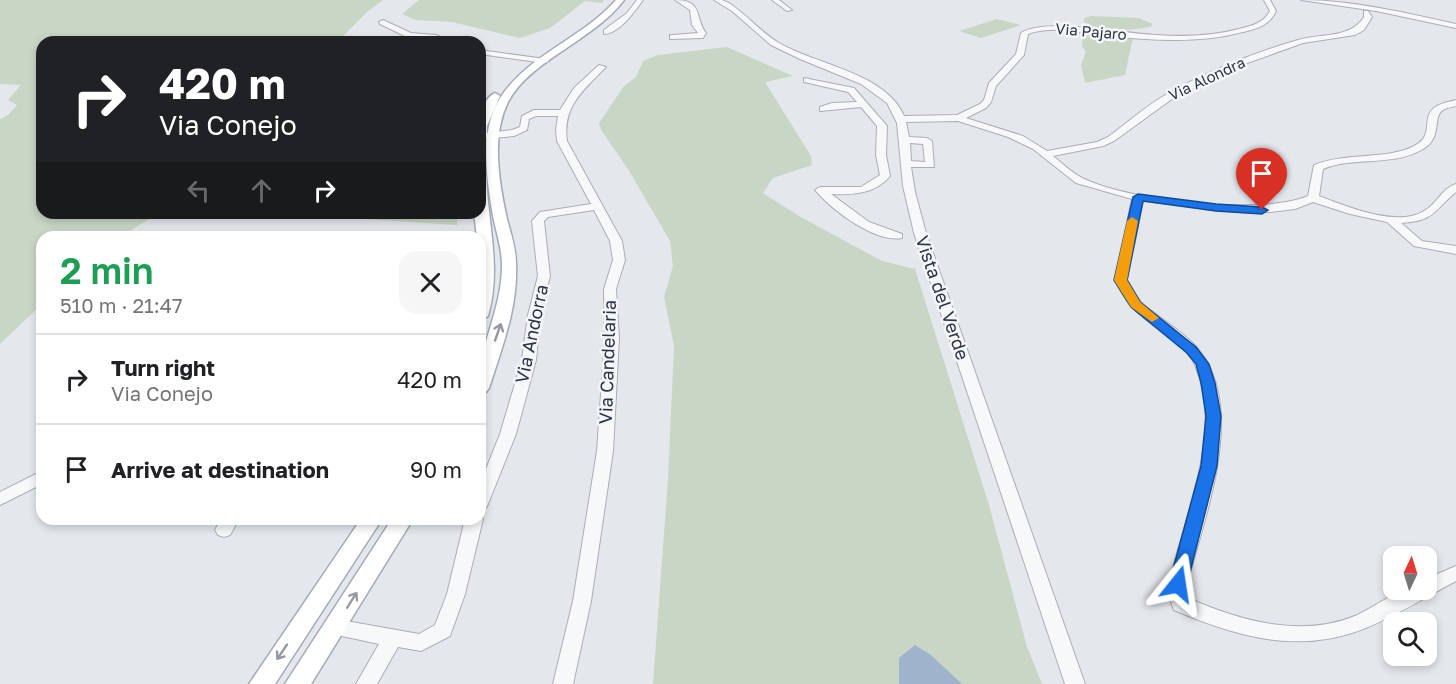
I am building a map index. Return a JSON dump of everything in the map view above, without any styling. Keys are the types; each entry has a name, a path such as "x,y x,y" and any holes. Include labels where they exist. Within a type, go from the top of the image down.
{"main road":[{"path":"486,132 508,94 540,60 592,20 611,0"},
{"path":"540,60 603,19 620,0"},
{"path":"486,137 494,162 500,216 509,250 509,285 504,312 486,369"},
{"path":"486,245 488,260 486,270"},
{"path":"261,684 368,525"},
{"path":"297,684 400,525"},
{"path":"304,620 335,627"}],"street":[{"path":"606,32 630,14 640,0"},
{"path":"678,0 736,10 752,27 782,48 864,82 890,101 902,119"},
{"path":"775,0 789,10"},
{"name":"Via Pajaro","path":"902,119 959,118 983,106 988,100 992,85 1020,56 1025,33 1034,29 1053,28 1151,37 1213,36 1243,31 1265,22 1273,11 1267,0"},
{"path":"1304,0 1376,9 1456,26"},
{"path":"673,37 700,36 702,33 696,26 697,13 706,4"},
{"name":"Via Alondra","path":"1045,153 1077,150 1100,144 1111,139 1169,97 1236,64 1302,41 1352,33 1361,28 1368,17 1366,12"},
{"path":"383,22 410,35 423,36"},
{"path":"486,53 540,60"},
{"name":"Via Candelaria","path":"563,684 582,601 605,451 612,338 610,289 619,250 562,141 559,130 564,113 579,88 602,67"},
{"path":"807,80 851,90 882,126 898,150 885,176 872,187 858,191 820,190 837,207 868,228 878,233 898,236"},
{"path":"1313,198 1318,166 1338,159 1404,152 1423,145 1432,132 1434,113 1439,108 1456,103"},
{"path":"823,109 832,105 864,104"},
{"path":"486,134 519,131 524,128 525,118 534,113 564,113"},
{"path":"959,118 1027,142 1045,153 1071,176 1085,183 1138,197 1254,210 1288,207 1313,198 1360,213 1390,219 1416,218 1428,214 1449,191 1456,187"},
{"name":"Vista del Verde","path":"902,119 898,150 920,233 1075,684"},
{"path":"1138,197 1121,280 1136,304 1192,350 1202,364 1214,416 1209,466 1178,584 1181,604 1215,620 1245,629 1299,635 1325,633 1351,626 1403,600"},
{"name":"Via Andorra","path":"486,489 508,434 529,360 534,315 544,276 538,221 544,214 597,206"},
{"path":"1390,219 1418,244 1456,250"},
{"path":"0,500 36,480"},
{"path":"335,627 422,643 443,630 456,594 473,525"},
{"path":"1437,583 1456,573"},
{"path":"366,684 393,638"}],"green space":[{"path":"0,0 383,0 343,36 36,36 36,219 149,219 130,231 36,231 36,310 0,344 0,119 8,115 17,105 8,100 21,85 0,84"},
{"path":"419,0 604,0 602,3 585,1 550,28 520,38 452,22 415,20 402,14"},
{"path":"1091,16 1139,18 1153,24 1150,27 1134,29 1107,29 1083,22 1085,18"},
{"path":"997,19 1021,25 981,38 959,31"},
{"path":"1068,31 1133,37 1125,75 1085,83 1081,65 1086,52 1082,46 1083,35"},
{"path":"727,47 793,76 765,82 811,156 812,165 773,178 763,193 799,216 882,261 915,269 989,505 1027,647 1042,684 653,684 668,479 674,346 664,297 673,266 670,241 628,169 601,130 599,123 624,86 636,77 643,61 658,55"},
{"path":"364,219 457,219 457,225"}],"water":[{"path":"915,645 931,655 962,684 899,684 899,658"}],"slow traffic":[{"path":"1132,221 1121,280 1136,304 1152,318"}],"route":[{"path":"1178,584 1209,466 1214,416 1202,364 1192,350 1136,304 1121,280 1123,262 1138,197 1216,207 1262,210"}]}
